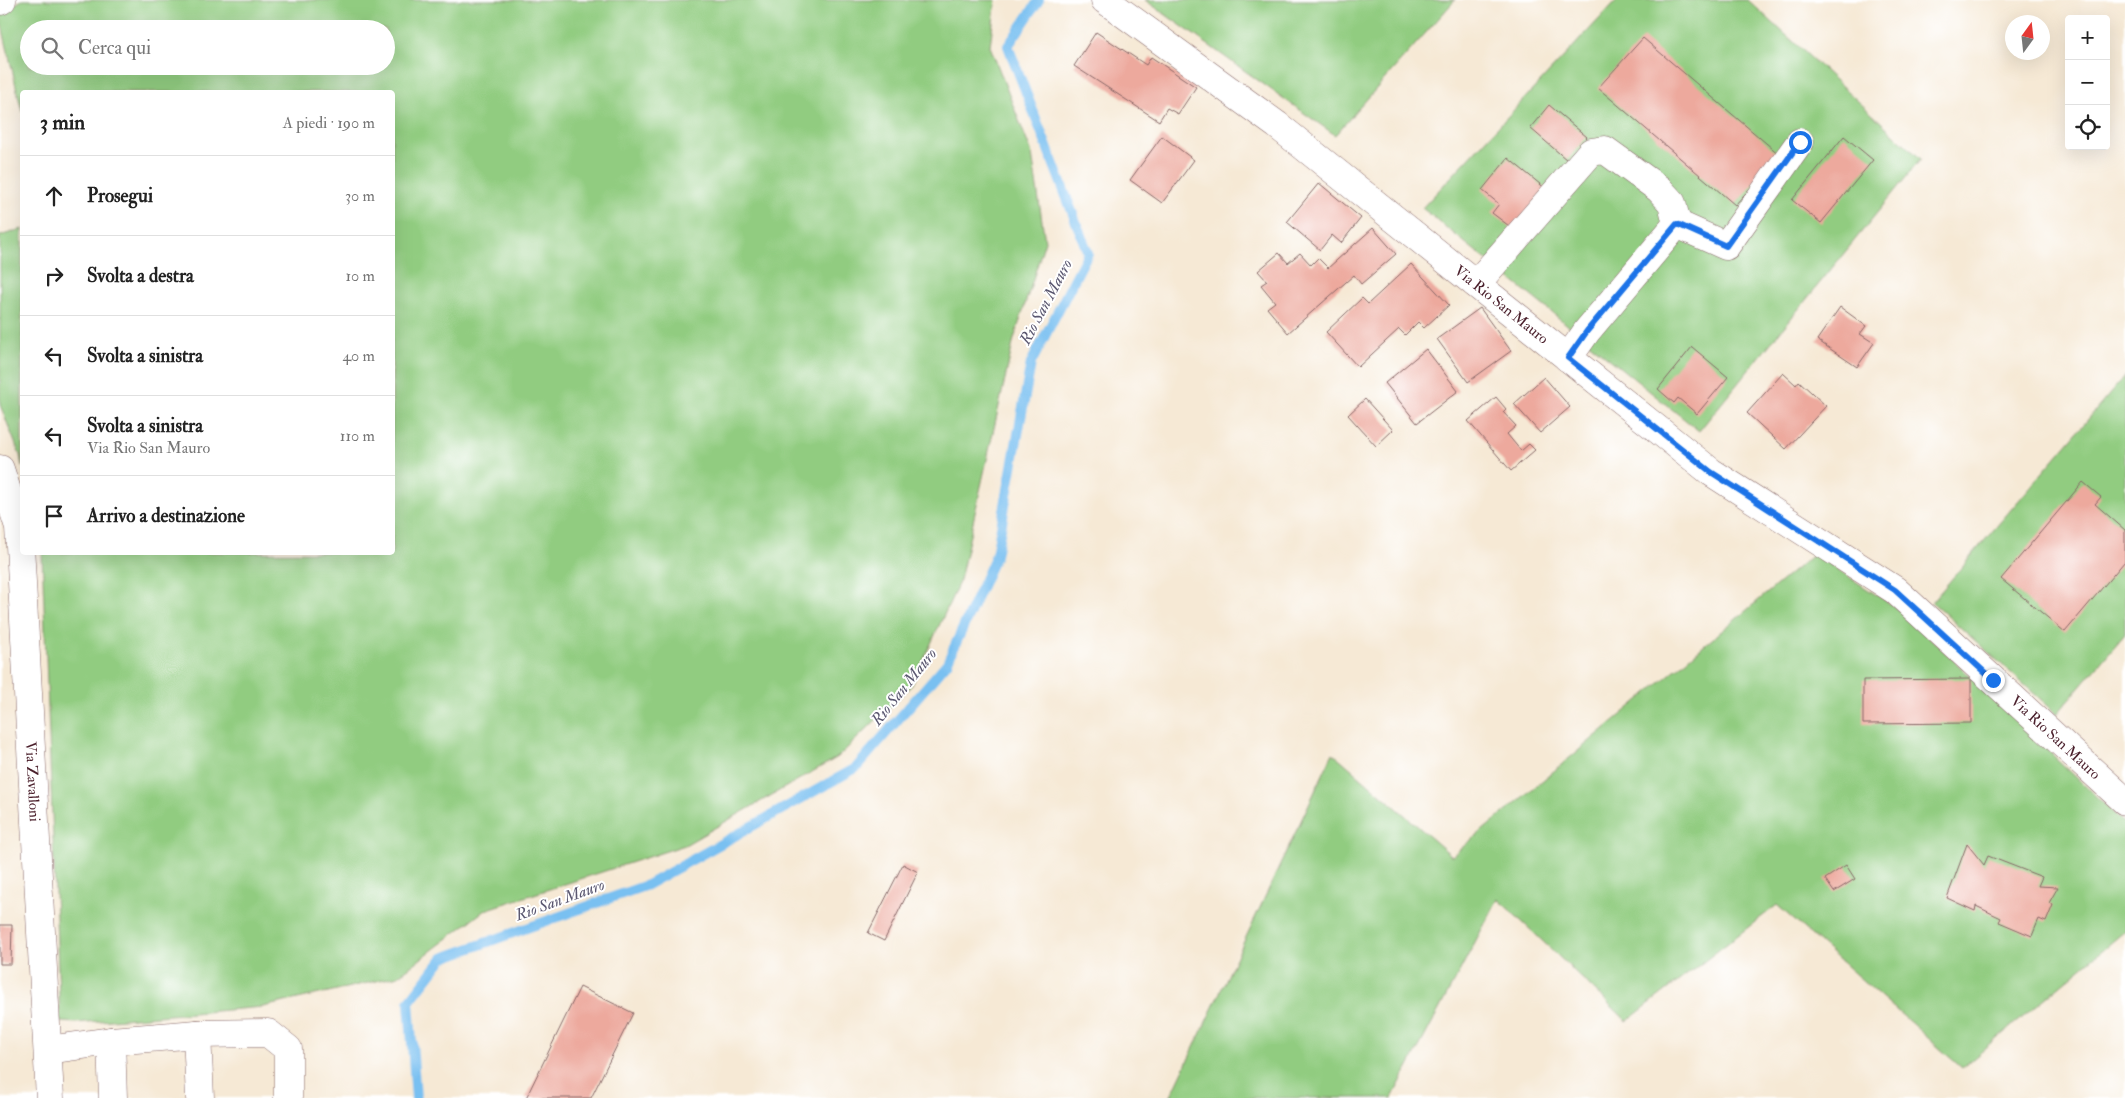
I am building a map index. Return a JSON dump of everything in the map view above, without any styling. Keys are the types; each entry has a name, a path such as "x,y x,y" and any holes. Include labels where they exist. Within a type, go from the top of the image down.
{"street":[{"name":"Via Rio San Mauro","path":"1105,0 1277,125 1711,472 1895,590 2125,801"},
{"path":"1677,224 1726,246 1800,142"},
{"path":"1476,284 1591,152 1605,150 1659,189 1672,203 1677,224"},
{"path":"1568,358 1587,331 1677,224"},
{"name":"Via Zavalloni","path":"0,469 19,527 20,545"},
{"name":"Via Zavalloni","path":"21,555 50,1098"},
{"path":"48,1050 111,1041 198,1034 268,1033 288,1049 288,1098"},
{"path":"198,1034 200,1098"},
{"path":"111,1041 113,1098"}],"green space":[{"path":"22,0 996,0 990,46 1032,154 1045,241 1014,339 960,580 912,685 838,757 685,845 485,910 398,976 263,1007 76,1023 60,1022 42,555 395,555 395,90 20,90 20,103 0,13"},
{"path":"1145,0 1455,0 1335,135"},
{"path":"1617,0 1748,0 1921,159 1699,431 1422,208"},
{"path":"20,230 20,455 0,405 0,236"},
{"path":"2125,376 2125,634 2057,714 1932,602"},
{"path":"1814,554 1904,613 2125,824 2125,931 1962,1068 1777,905 1627,1021 1498,899 1392,1098 1170,1098 1333,753 1452,856"}],"building":[{"path":"1096,32 1146,65 1151,57 1196,87 1178,114 1167,108 1159,121 1074,66"},
{"path":"1643,38 1780,155 1735,205 1598,88"},
{"path":"1549,105 1587,137 1567,160 1530,128"},
{"path":"1162,136 1194,160 1162,203 1130,180"},
{"path":"1844,136 1873,160 1821,223 1792,200"},
{"path":"1508,158 1546,189 1513,229 1492,213 1499,204 1482,190"},
{"path":"1319,183 1361,218 1341,243 1332,235 1320,250 1287,222"},
{"path":"1373,228 1396,254 1361,284 1354,275 1288,333 1267,308 1275,302 1261,285 1267,281 1258,271 1279,253 1288,263 1300,253 1311,265 1318,258 1328,268"},
{"path":"1411,264 1449,305 1424,328 1418,322 1405,335 1399,329 1358,367 1326,332 1362,298 1368,304"},
{"path":"1840,307 1866,326 1860,334 1874,343 1857,367 1817,340"},
{"path":"1480,308 1511,351 1468,382 1437,339"},
{"path":"1692,347 1728,377 1697,414 1678,398 1674,403 1658,389"},
{"path":"1426,349 1458,391 1417,423 1385,383"},
{"path":"1783,373 1796,385 1799,381 1826,406 1786,449 1747,413"},
{"path":"1544,377 1570,407 1540,433 1514,404"},
{"path":"1496,397 1506,409 1503,412 1516,426 1507,434 1521,451 1529,444 1535,450 1511,471 1468,421"},
{"path":"1365,399 1393,430 1376,446 1348,415"},
{"path":"2083,482 2101,497 2095,504 2125,530 2125,561 2065,632 2001,579"},
{"path":"1971,679 1971,723 1863,724 1863,680"},
{"path":"1967,844 1984,865 1988,856 2042,877 2038,886 2058,887 2049,903 2053,905 2046,922 2039,919 2032,936 1999,922 2001,918 1976,906 1975,911 1947,898"},
{"path":"903,864 918,872 884,941 868,933"},
{"path":"1846,865 1855,879 1834,892 1825,879"},
{"path":"0,925 12,925 11,964 0,964"},
{"path":"580,987 633,1013 591,1098 526,1098"}],"waterway":[{"name":"Rio San Mauro","path":"416,1098 409,1002 443,958 647,885 856,768 947,663 996,555 1031,363 1088,253 1008,46 1039,0"}],"route":[{"path":"1800,142 1726,246 1677,224 1587,331 1568,358 1711,472 1895,590 1993,680"}]}
